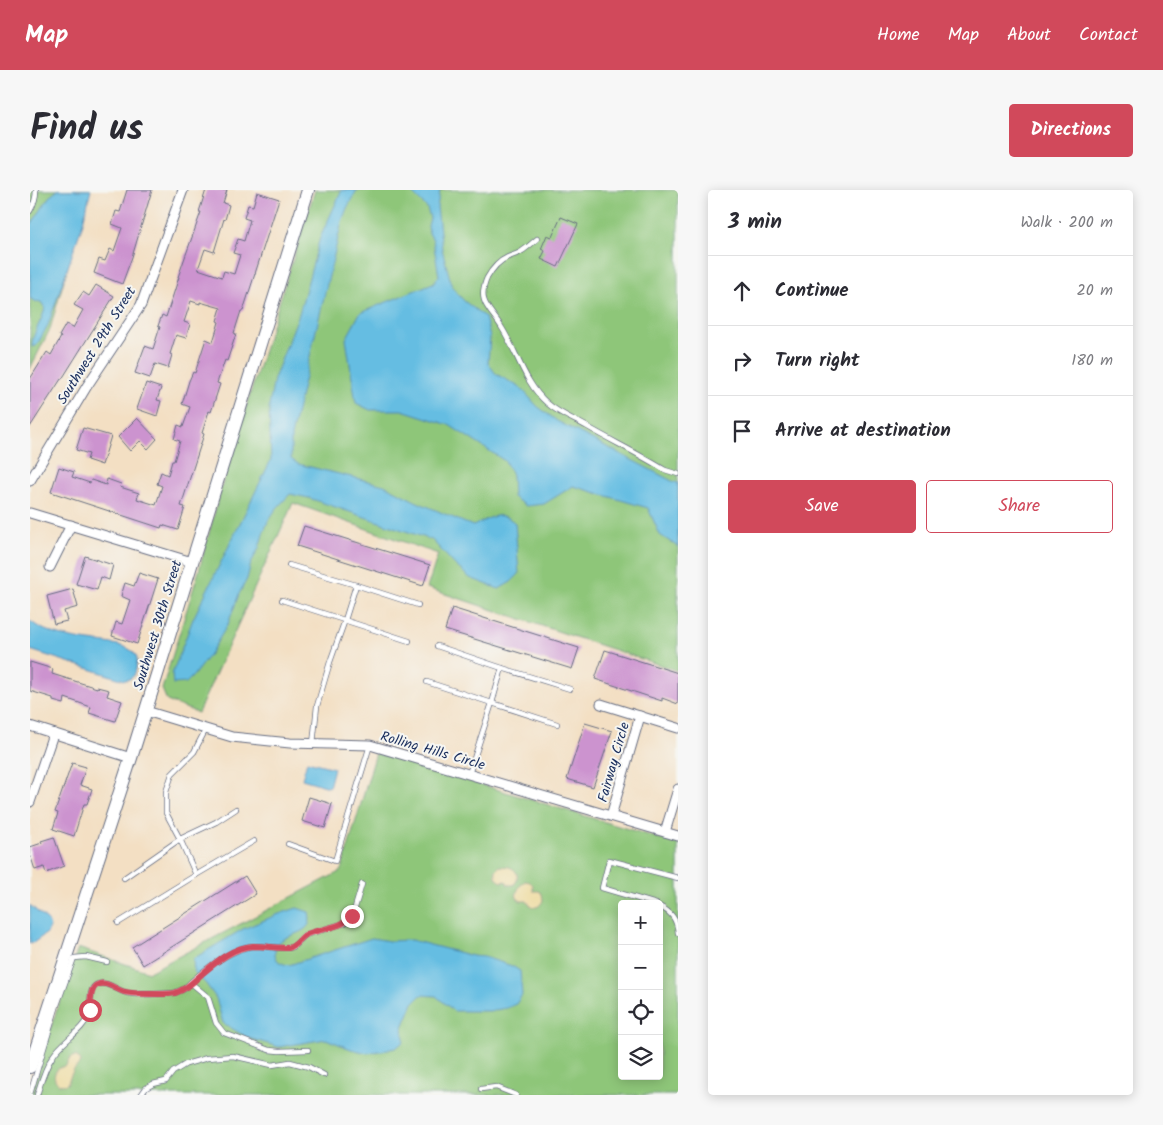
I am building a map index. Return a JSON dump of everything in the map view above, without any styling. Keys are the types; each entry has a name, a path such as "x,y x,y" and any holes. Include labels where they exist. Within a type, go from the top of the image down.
{"street":[{"name":"Southwest 29th Street","path":"30,481 87,386 141,305 182,190"},
{"name":"Southwest 30th Street","path":"30,1067 132,758 308,190"},
{"path":"30,513 192,562"},
{"path":"50,567 71,525"},
{"name":"Fairway Circle","path":"601,704 678,728"},
{"name":"Rolling Hills Circle","path":"146,711 232,737 290,743 370,746 678,836"},
{"name":"Fairway Circle","path":"611,816 640,716"},
{"path":"30,726 132,758"},
{"path":"30,802 53,734"},
{"path":"665,832 678,789"}],"lane":[{"path":"30,211 36,196 36,190"},
{"path":"537,239 522,251 496,264 483,289 484,300 490,313 501,325 535,390 547,403 566,415 666,470 678,474"},
{"path":"289,565 418,605"},
{"path":"313,744 317,706 356,585"},
{"path":"282,600 409,641"},
{"path":"437,646 570,689"},
{"path":"469,774 502,668"},
{"path":"427,682 557,724"},
{"path":"196,875 166,813 166,792 172,774 194,752 206,729"},
{"path":"288,844 335,861 370,746"},
{"path":"124,878 180,839 216,822 236,808"},
{"path":"118,923 254,841"},
{"path":"642,900 602,888 609,860 678,878"},
{"path":"37,1095 45,1071 53,1056 88,1017 91,994 95,985 107,984 120,991 133,994 174,993 184,989 220,960 242,948 252,946 293,947 305,935 349,920 354,911 362,884"},
{"path":"663,908 677,922 678,933"},
{"path":"30,1094 57,1004 74,958 86,956 107,962"},
{"path":"191,983 208,997 216,1023 224,1033 269,1050 279,1052 308,1050"},
{"path":"141,1095 146,1088 166,1081 174,1072 186,1064 207,1058 233,1056 272,1064 290,1062 309,1067 324,1075"},
{"path":"481,1089 496,1087 516,1095"}],"green space":[{"path":"30,190 90,190 50,329 30,369"},
{"path":"315,190 678,190 678,671 427,588 438,554 293,503 198,713 167,701 162,689 198,574 227,467"},
{"path":"376,753 678,844 678,1095 30,1095 40,1059 78,948 149,972 341,871"}],"sand":[{"path":"500,866 515,870 517,880 514,885 508,885 506,881 502,882 497,879 496,870"},
{"path":"525,881 533,885 533,891 539,891 542,894 543,901 539,906 533,907 527,901 521,901 517,898 518,889"},
{"path":"75,1056 79,1058 80,1063 73,1071 67,1084 58,1084 54,1078 57,1070 66,1066 70,1058"}],"water":[{"path":"58,190 91,190 82,226 48,325 37,345 32,347 32,342 45,308 41,302 30,298 30,226 49,197"},
{"path":"342,190 357,190 342,221 291,436 291,459 298,464 384,485 415,501 473,526 495,516 504,516 515,523 519,574 511,582 499,589 470,578 432,540 309,498 290,494 268,521 228,624 210,654 186,683 173,684 172,674 193,619 271,460 269,407 274,379 299,314 320,238"},
{"path":"409,190 440,190 437,207 442,249 452,287 464,301 485,317 490,337 488,363 496,374 521,388 537,406 557,421 678,483 678,547 660,535 648,508 573,486 544,504 526,506 513,497 512,475 505,461 449,425 402,410 370,410 356,403 346,339 360,313 433,283 439,276 433,240 429,233 430,218 427,208"},
{"path":"30,621 45,630 63,636 128,648 137,657 135,674 131,678 124,680 30,650"},
{"path":"307,761 334,768 329,787 302,779"},
{"path":"30,905 48,921 50,927 47,933 30,944"},
{"path":"297,908 309,912 310,922 303,930 278,943 275,954 278,961 282,963 289,965 372,938 389,941 411,940 473,956 484,957 512,966 520,971 522,995 516,1004 507,1008 489,1011 454,1011 436,996 421,995 413,1003 403,1027 404,1041 396,1048 368,1053 351,1049 326,1039 279,1047 248,1038 223,1023 216,998 194,972 193,959 243,929"}],"building":[{"path":"127,190 152,190 122,284 94,273 99,259 105,261 110,249 114,251 122,228 112,224 116,211 120,212"},
{"path":"206,190 227,190 223,203 229,205 214,252 205,249 198,269 222,277 224,271 234,274 240,255 233,253 238,239 244,241 250,220 244,218 248,205 253,206 257,192 279,199 243,311 241,311 227,361 225,360 217,383 220,384 211,412 209,411 202,433 204,434 181,506 185,507 178,530 162,525 161,528 51,492 59,467 74,472 72,477 90,483 91,480 106,485 107,479 121,484 120,487 139,493 137,499 156,505 162,486 157,484 161,472 168,475 180,441 174,439 178,425 183,427 190,407 182,404 189,381 193,372 195,373 206,339 213,342 221,308 191,301 184,322 190,324 186,338 176,335 168,368 155,364 150,378 135,373 145,346 153,349 162,315 166,317 201,212 199,212"},
{"path":"561,217 578,224 558,267 541,259 545,251 541,249 547,235 552,237"},
{"path":"96,285 114,296 30,427 30,379 47,352 51,355 66,324 73,328 83,310 74,305 83,292 89,296"},
{"path":"146,383 161,388 157,400 161,401 157,416 137,409"},
{"path":"137,418 157,439 148,449 140,441 130,451 118,437"},
{"path":"83,428 111,436 102,465 87,460 89,454 76,450"},
{"path":"304,526 430,565 423,586 297,546"},
{"path":"85,556 113,565 109,580 101,577 97,590 76,584"},
{"path":"139,573 158,579 137,644 112,636 116,622 122,624 130,600 121,596 125,583 134,586"},
{"path":"73,589 78,607 64,611 67,621 54,624 47,596"},
{"path":"452,608 579,648 572,669 445,630"},
{"path":"605,650 678,673 678,704 662,698 662,701 595,679"},
{"path":"30,662 53,669 52,674 109,690 107,696 122,701 115,721 89,713 91,707 65,698 64,704 53,701 53,698 30,691"},
{"path":"585,723 612,731 593,787 567,779"},
{"path":"72,763 86,767 80,785 92,789 87,804 84,804 74,836 53,829 58,813 55,812"},
{"path":"309,797 332,804 325,828 302,821"},
{"path":"54,837 64,866 46,873 44,867 35,870 30,847"},
{"path":"245,876 256,894 143,965 132,947"}],"route":[{"path":"90,1010 91,994 95,985 107,984 120,991 133,994 178,992 220,960 242,948 252,946 293,947 305,935 345,922 352,916"}]}
